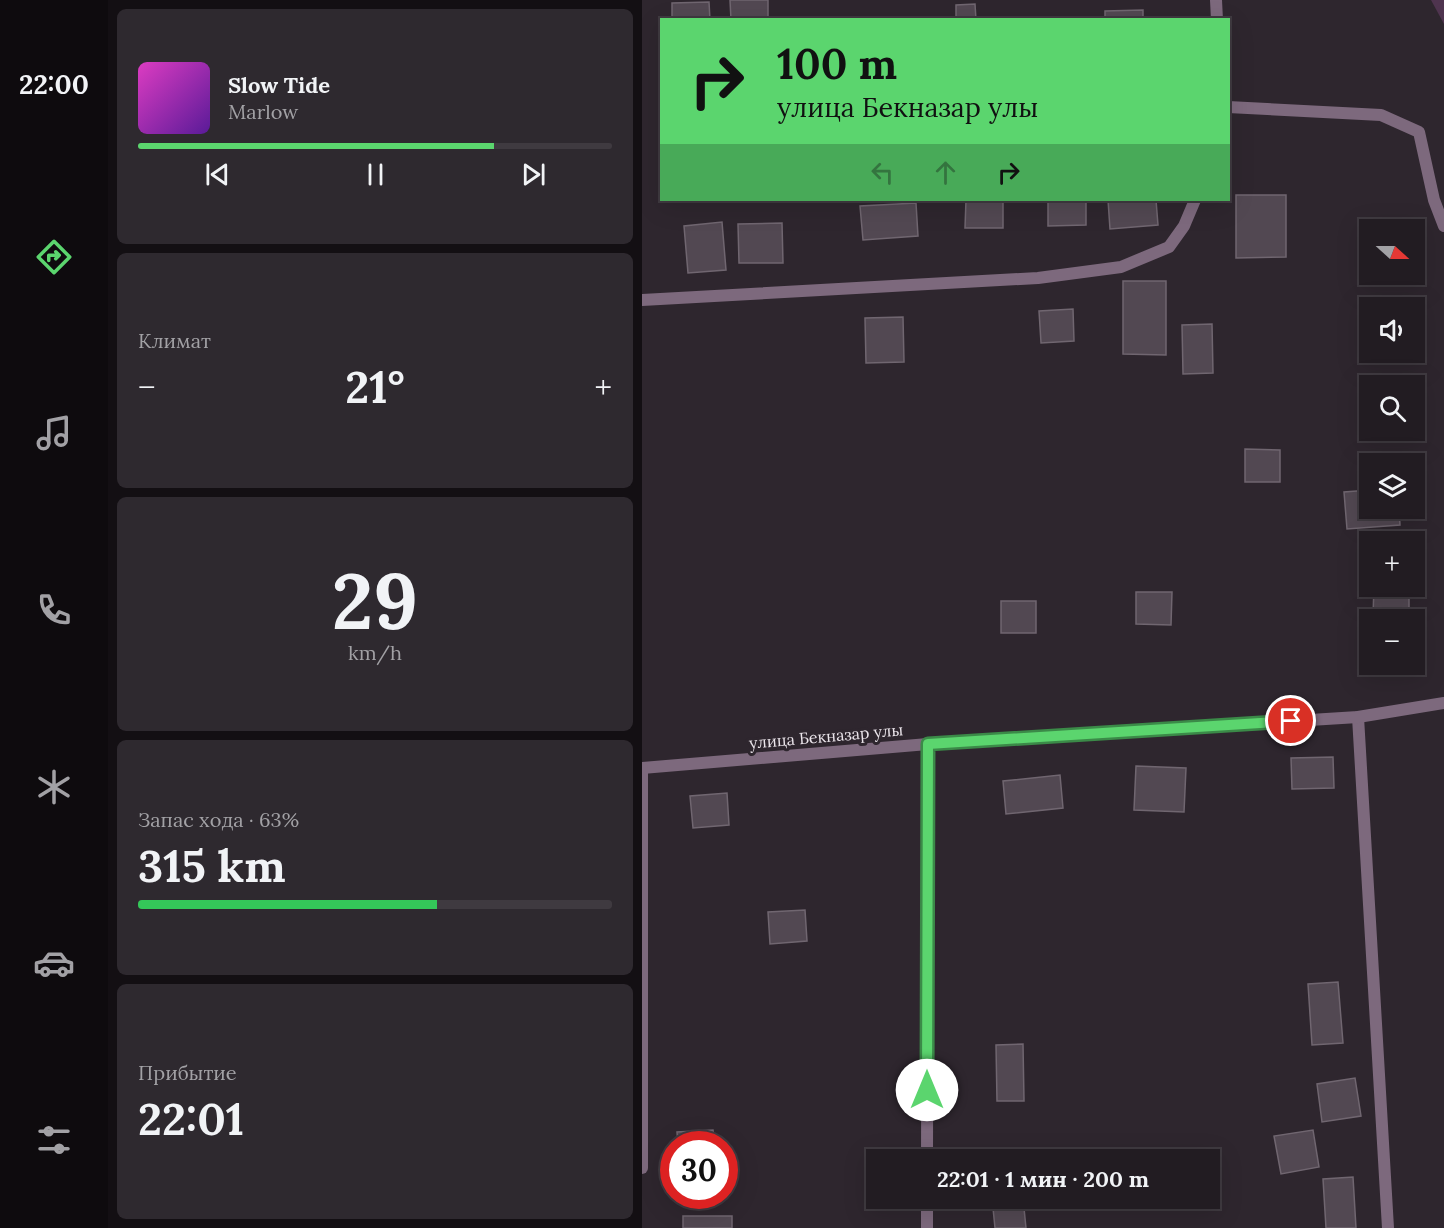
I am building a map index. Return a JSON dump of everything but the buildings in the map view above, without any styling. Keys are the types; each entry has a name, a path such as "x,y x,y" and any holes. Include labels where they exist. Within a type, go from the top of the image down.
{"street":[{"path":"1216,0 1217,18"},
{"path":"1230,107 1382,115 1419,132 1434,200 1444,226"},
{"path":"642,300 1038,278 1121,267 1169,247 1184,226 1195,201"},
{"name":"улица Бекназар улы","path":"642,768 928,744 1358,717 1444,703"},
{"path":"1358,717 1388,1228"},
{"path":"927,1149 928,744"},
{"path":"642,768 642,1168"},
{"path":"927,1209 927,1228"}],"shaded area":[{"path":"1431,0 1444,0 1444,24"}],"route":[{"path":"927,1090 928,744 1291,721"}]}
